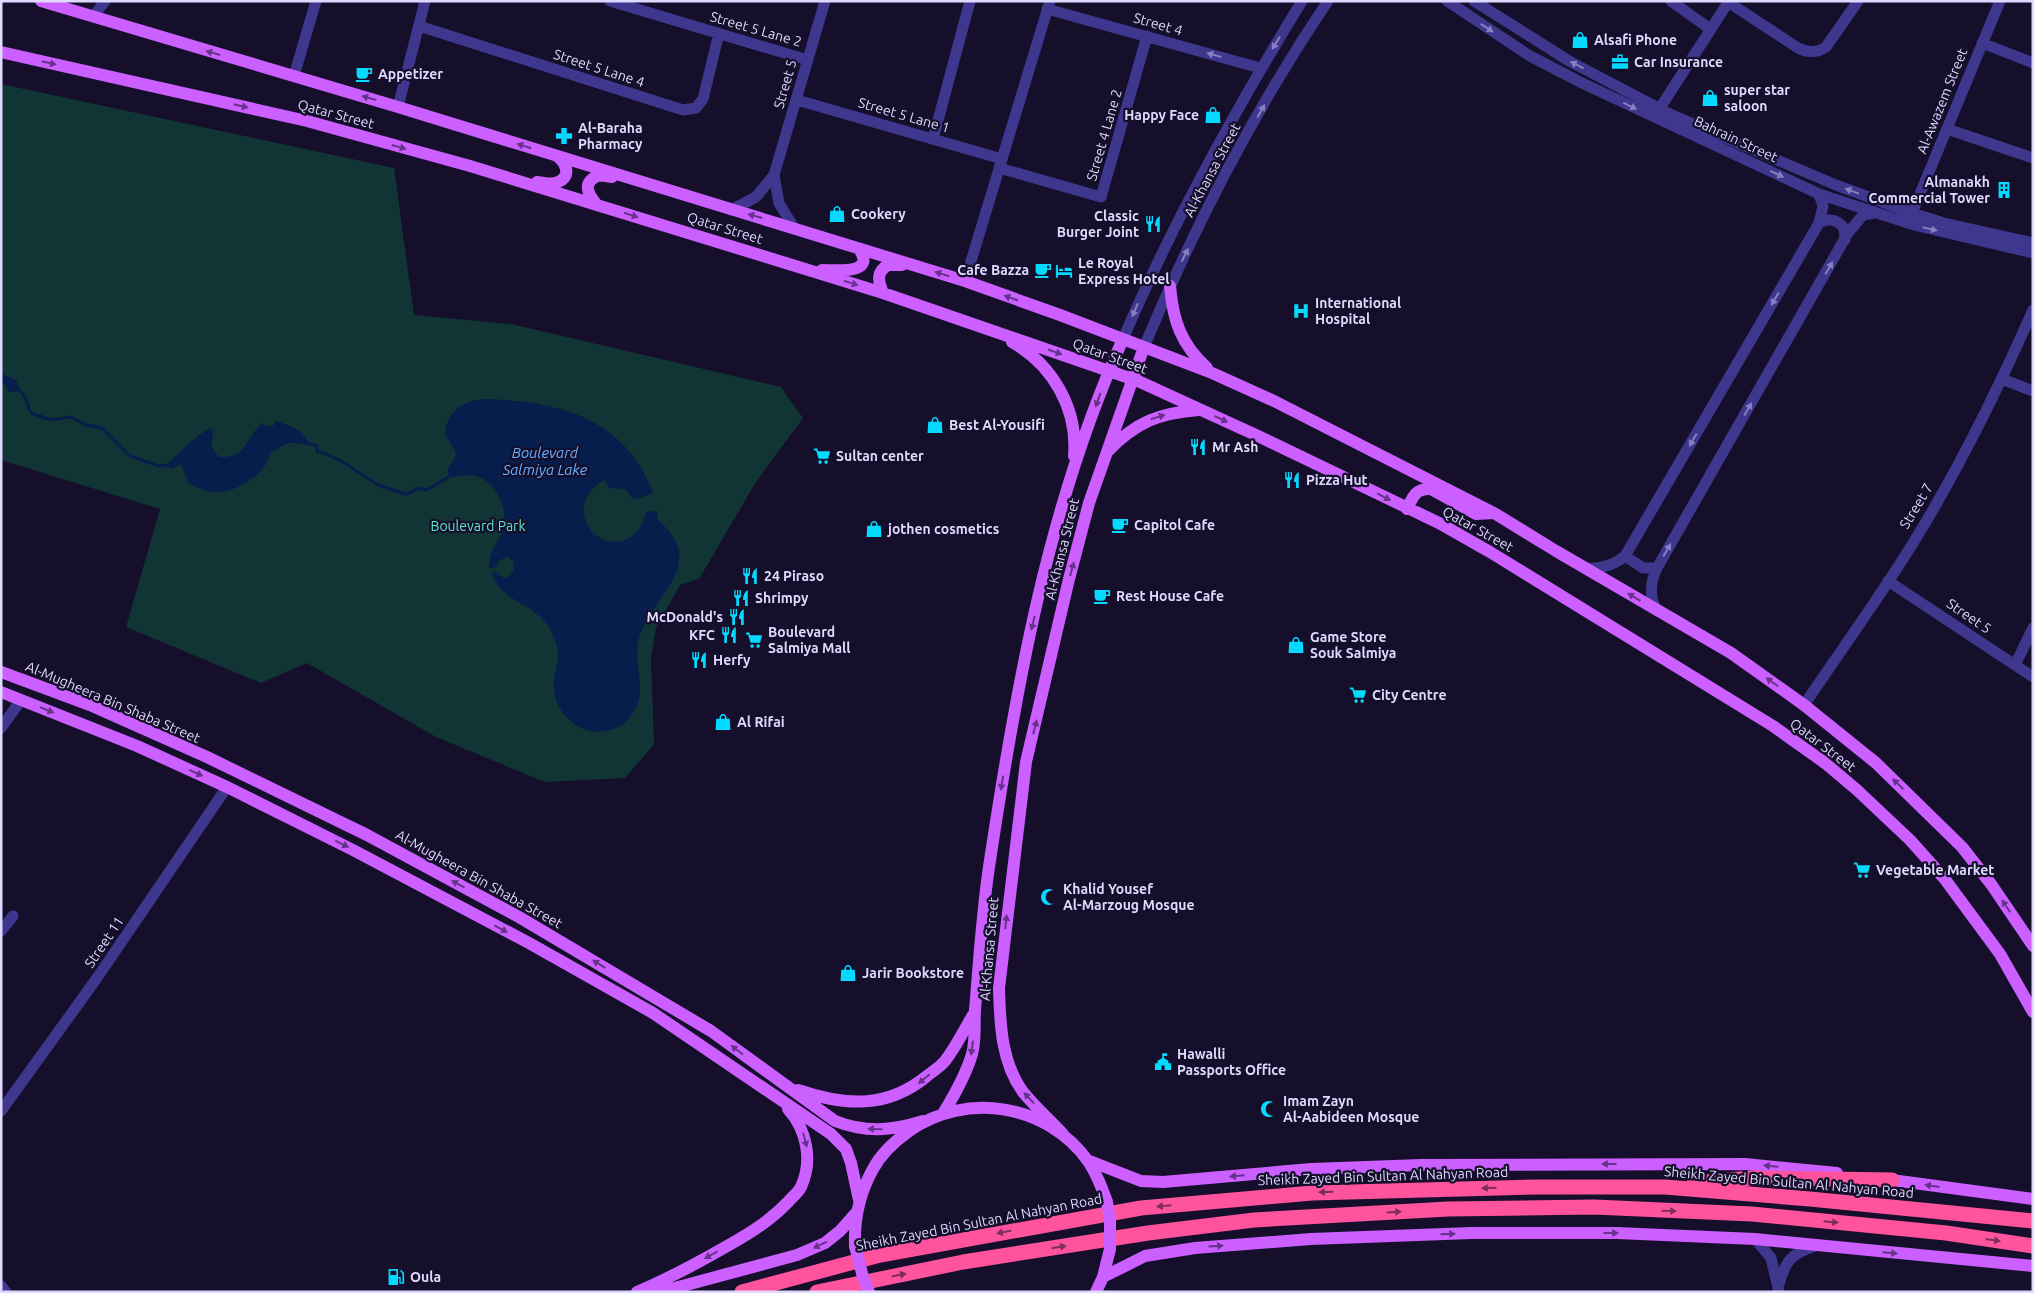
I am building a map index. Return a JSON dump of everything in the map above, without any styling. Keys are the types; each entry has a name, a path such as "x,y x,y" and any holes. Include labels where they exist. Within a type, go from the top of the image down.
{"highway":[{"path":"1665,1187 1752,1178 1892,1180"},
{"name":"Sheikh Zayed Bin Sultan Al Nahyan Road","path":"742,1292 880,1255 1141,1208 1312,1193 1537,1187 1665,1187 1819,1200 2033,1222"},
{"path":"817,1292 963,1262 1148,1233 1254,1220 1448,1209 1594,1207 1752,1214 1946,1234 2033,1246"}],"main road":[{"name":"Qatar Street","path":"41,1 398,107 919,267 1123,339 1212,373 1274,401 1494,513 1731,653 1804,704 1876,763 1962,847 1991,884 2033,946"},
{"name":"Qatar Street","path":"1,52 307,121 517,181 883,293 1132,379 1356,483 1439,524 1537,580 1773,726 1825,764 1857,790 1910,840 1944,878 2000,954 2033,1012"},
{"path":"517,181 552,184 560,182 567,170 565,162 557,156"},
{"path":"597,205 588,195 587,187 599,175 646,183"},
{"path":"804,270 851,270 860,267 863,261 863,254 859,249"},
{"path":"883,293 878,281 880,272 884,267 892,263 919,267"},
{"path":"1170,286 1172,311 1180,335 1194,356 1212,373"},
{"path":"990,330 1018,345 1040,363 1058,386 1070,413 1075,441 1073,470"},
{"name":"Al-Khansa Street","path":"944,1112 961,1084 972,1053 989,870 1011,729 1044,572 1073,470 1108,371 1123,339"},
{"name":"Al-Khansa Street","path":"1087,1160 1022,1091 1004,1051 1000,1024 999,988 1026,762 1069,578 1089,503 1144,347"},
{"path":"1105,454 1124,435 1148,420 1174,412 1201,410"},
{"path":"1407,509 1413,495 1422,489 1431,489 1476,514 1494,513"},
{"name":"Al-Mugheera Bin Shaba Street","path":"1,672 99,709 207,757 367,835 519,917 711,1031 781,1084 835,1121 852,1127 875,1130 900,1128 923,1121"},
{"path":"1,692 137,746 226,787 362,854 521,939 653,1013 831,1134 846,1149 856,1176 860,1200"},
{"path":"781,1084 817,1096 851,1103 880,1100 913,1088 945,1062 975,1013"},
{"path":"637,1292 688,1268 751,1233 774,1217 800,1189 807,1170 807,1148 804,1133 796,1117 780,1100"},
{"path":"869,1292 855,1246 856,1214 873,1168 895,1142 923,1121 944,1112 975,1107 1006,1108 1036,1118 1063,1134"},
{"path":"1087,1160 1141,1181 1163,1182 1320,1169 1421,1165 1755,1165 1892,1180 2033,1199"},
{"path":"1087,1160 1099,1180 1107,1202 1110,1220 1110,1249 1103,1277 1096,1292"},
{"path":"1964,1190 2033,1191"},
{"path":"660,1292 797,1255 825,1243 856,1214"},
{"path":"1103,1277 1145,1256 1196,1248 1311,1239 1471,1233 1608,1233 1755,1239 2033,1266"}],"street":[{"path":"93,18 105,1"},
{"path":"294,76 316,1"},
{"path":"398,107 425,1"},
{"name":"Street 5 Lane 2","path":"610,1 808,60"},
{"name":"Street 5","path":"731,210 756,196 774,175 825,1"},
{"path":"932,139 970,1"},
{"name":"Al-Khansa Street","path":"1123,339 1161,254 1207,165 1260,68 1302,1"},
{"name":"Al-Khansa Street","path":"1144,347 1170,286 1226,173 1274,88 1328,1"},
{"name":"Bahrain Street","path":"1447,1 1530,56 1582,83 1819,194 1914,225 2033,253"},
{"name":"Bahrain Street","path":"1474,1 1569,61 1660,108 1827,181 1912,213 2033,243"},
{"path":"1671,1 1710,29"},
{"path":"1660,108 1728,2 1798,48 1809,52 1821,50 1826,46 1858,1"},
{"name":"Al-Awazem Street","path":"1912,213 2000,1"},
{"path":"965,282 1048,5"},
{"name":"Street 4","path":"1048,5 1260,68"},
{"name":"Street 5 Lane 4","path":"419,26 683,110 696,108 703,99 719,34"},
{"name":"Street 4 Lane 2","path":"1001,163 1101,198 1148,36"},
{"path":"1982,43 2033,63"},
{"name":"Street 5 Lane 1","path":"796,100 932,139 1001,163"},
{"path":"1947,130 2033,158"},
{"name":"Street 5","path":"774,175 779,204 794,228"},
{"path":"1585,568 1603,568 1620,561 1626,556 1819,223 1823,206 1819,194"},
{"path":"1657,611 1652,600 1651,588 1657,568 1853,226 1863,215 1874,213"},
{"path":"1819,223 1830,220 1840,224 1846,234 1845,240"},
{"name":"Street 7","path":"1804,704 1934,508 2002,379 2033,310"},
{"path":"2002,379 2033,391"},
{"path":"1626,556 1643,568 1657,568"},
{"name":"Street 5","path":"1888,580 2033,677"},
{"path":"2015,665 2033,628"},
{"path":"1,728 21,700"},
{"name":"Street 11","path":"2,1108 97,978 226,787"},
{"path":"1,931 13,916"},
{"path":"1755,1239 1771,1258 1779,1289"},
{"path":"1779,1289 1786,1264 1790,1258 1815,1246"},
{"path":"1,1286 6,1292"}],"green space":[{"name":"Boulevard Park","path":"1,84 394,168 414,315 511,324 781,387 803,418 756,482 699,579 680,585 656,628 651,658 654,744 625,778 545,782 436,737 307,663 261,683 126,627 160,509 1,460"}],"water":[{"path":"3,371 4,375 16,380 20,391 7,392 7,387 3,383 1,385 1,372"},
{"name":"Boulevard Salmiya Lake","path":"486,399 539,404 563,410 586,419 607,431 626,447 641,468 653,493 634,500 625,489 609,488 605,479 586,498 584,516 589,527 597,536 607,541 619,542 630,537 640,528 646,512 658,511 657,519 672,536 679,551 678,565 673,579 646,622 639,638 637,659 640,679 639,699 636,708 621,726 602,731 585,730 577,726 563,713 556,701 554,688 558,655 552,633 538,615 503,591 497,583 492,573 497,572 503,578 510,576 514,569 513,561 508,557 499,561 497,567 489,568 490,556 503,529 504,513 499,497 495,490 482,479 472,475 452,477 448,474 448,468 456,456 446,435 447,423 450,417 463,405"},
{"path":"276,421 296,429 303,434 310,444 286,443 269,454 268,461 264,467 251,479 228,491 217,492 201,489 189,482 180,464 172,469 165,465 198,435 211,428 213,435 212,444 215,452 219,457 228,457 241,451 257,428 263,423 266,426 273,426"}],"waterway":[{"path":"20,391 24,395 31,413 51,420 71,417 86,425 102,428 130,456 159,466 165,465"},
{"path":"310,444 317,446 317,451 343,462 378,485 405,494 417,488 427,490 450,476"}],"place":[{"name":"Alsafi Phone","path":"1580,40"},
{"name":"Car Insurance","path":"1620,62"},
{"name":"Appetizer","path":"364,74"},
{"name":"super star saloon","path":"1710,98"},
{"name":"Happy Face","path":"1213,115"},
{"name":"Al-Baraha Pharmacy","path":"564,136"},
{"name":"Almanakh Commercial Tower","path":"2004,190"},
{"name":"Cookery","path":"837,214"},
{"name":"Classic Burger Joint","path":"1153,224"},
{"name":"Cafe Bazza","path":"1043,270"},
{"name":"Le Royal Express Hotel","path":"1064,271"},
{"name":"International Hospital","path":"1301,311"},
{"name":"Best Al-Yousifi","path":"935,425"},
{"name":"Mr Ash","path":"1198,447"},
{"name":"Sultan center","path":"822,456"},
{"name":"Pizza Hut","path":"1292,480"},
{"name":"Capitol Cafe","path":"1120,525"},
{"name":"jothen cosmetics","path":"874,529"},
{"name":"24 Piraso","path":"750,576"},
{"name":"Rest House Cafe","path":"1102,596"},
{"name":"Shrimpy","path":"741,598"},
{"name":"McDonald's","path":"737,617"},
{"name":"KFC","path":"729,635"},
{"name":"Boulevard Salmiya Mall","path":"754,640"},
{"name":"Game Store Souk Salmiya","path":"1296,645"},
{"name":"Herfy","path":"699,660"},
{"name":"City Centre","path":"1358,695"},
{"name":"Al Rifai","path":"723,722"},
{"name":"Vegetable Market","path":"1862,870"},
{"name":"Khalid Yousef Al-Marzoug Mosque","path":"1049,897"},
{"name":"Jarir Bookstore","path":"848,973"},
{"name":"Hawalli Passports Office","path":"1163,1062"},
{"name":"Imam Zayn Al-Aabideen Mosque","path":"1269,1109"},
{"name":"Oula","path":"396,1277"}]}
